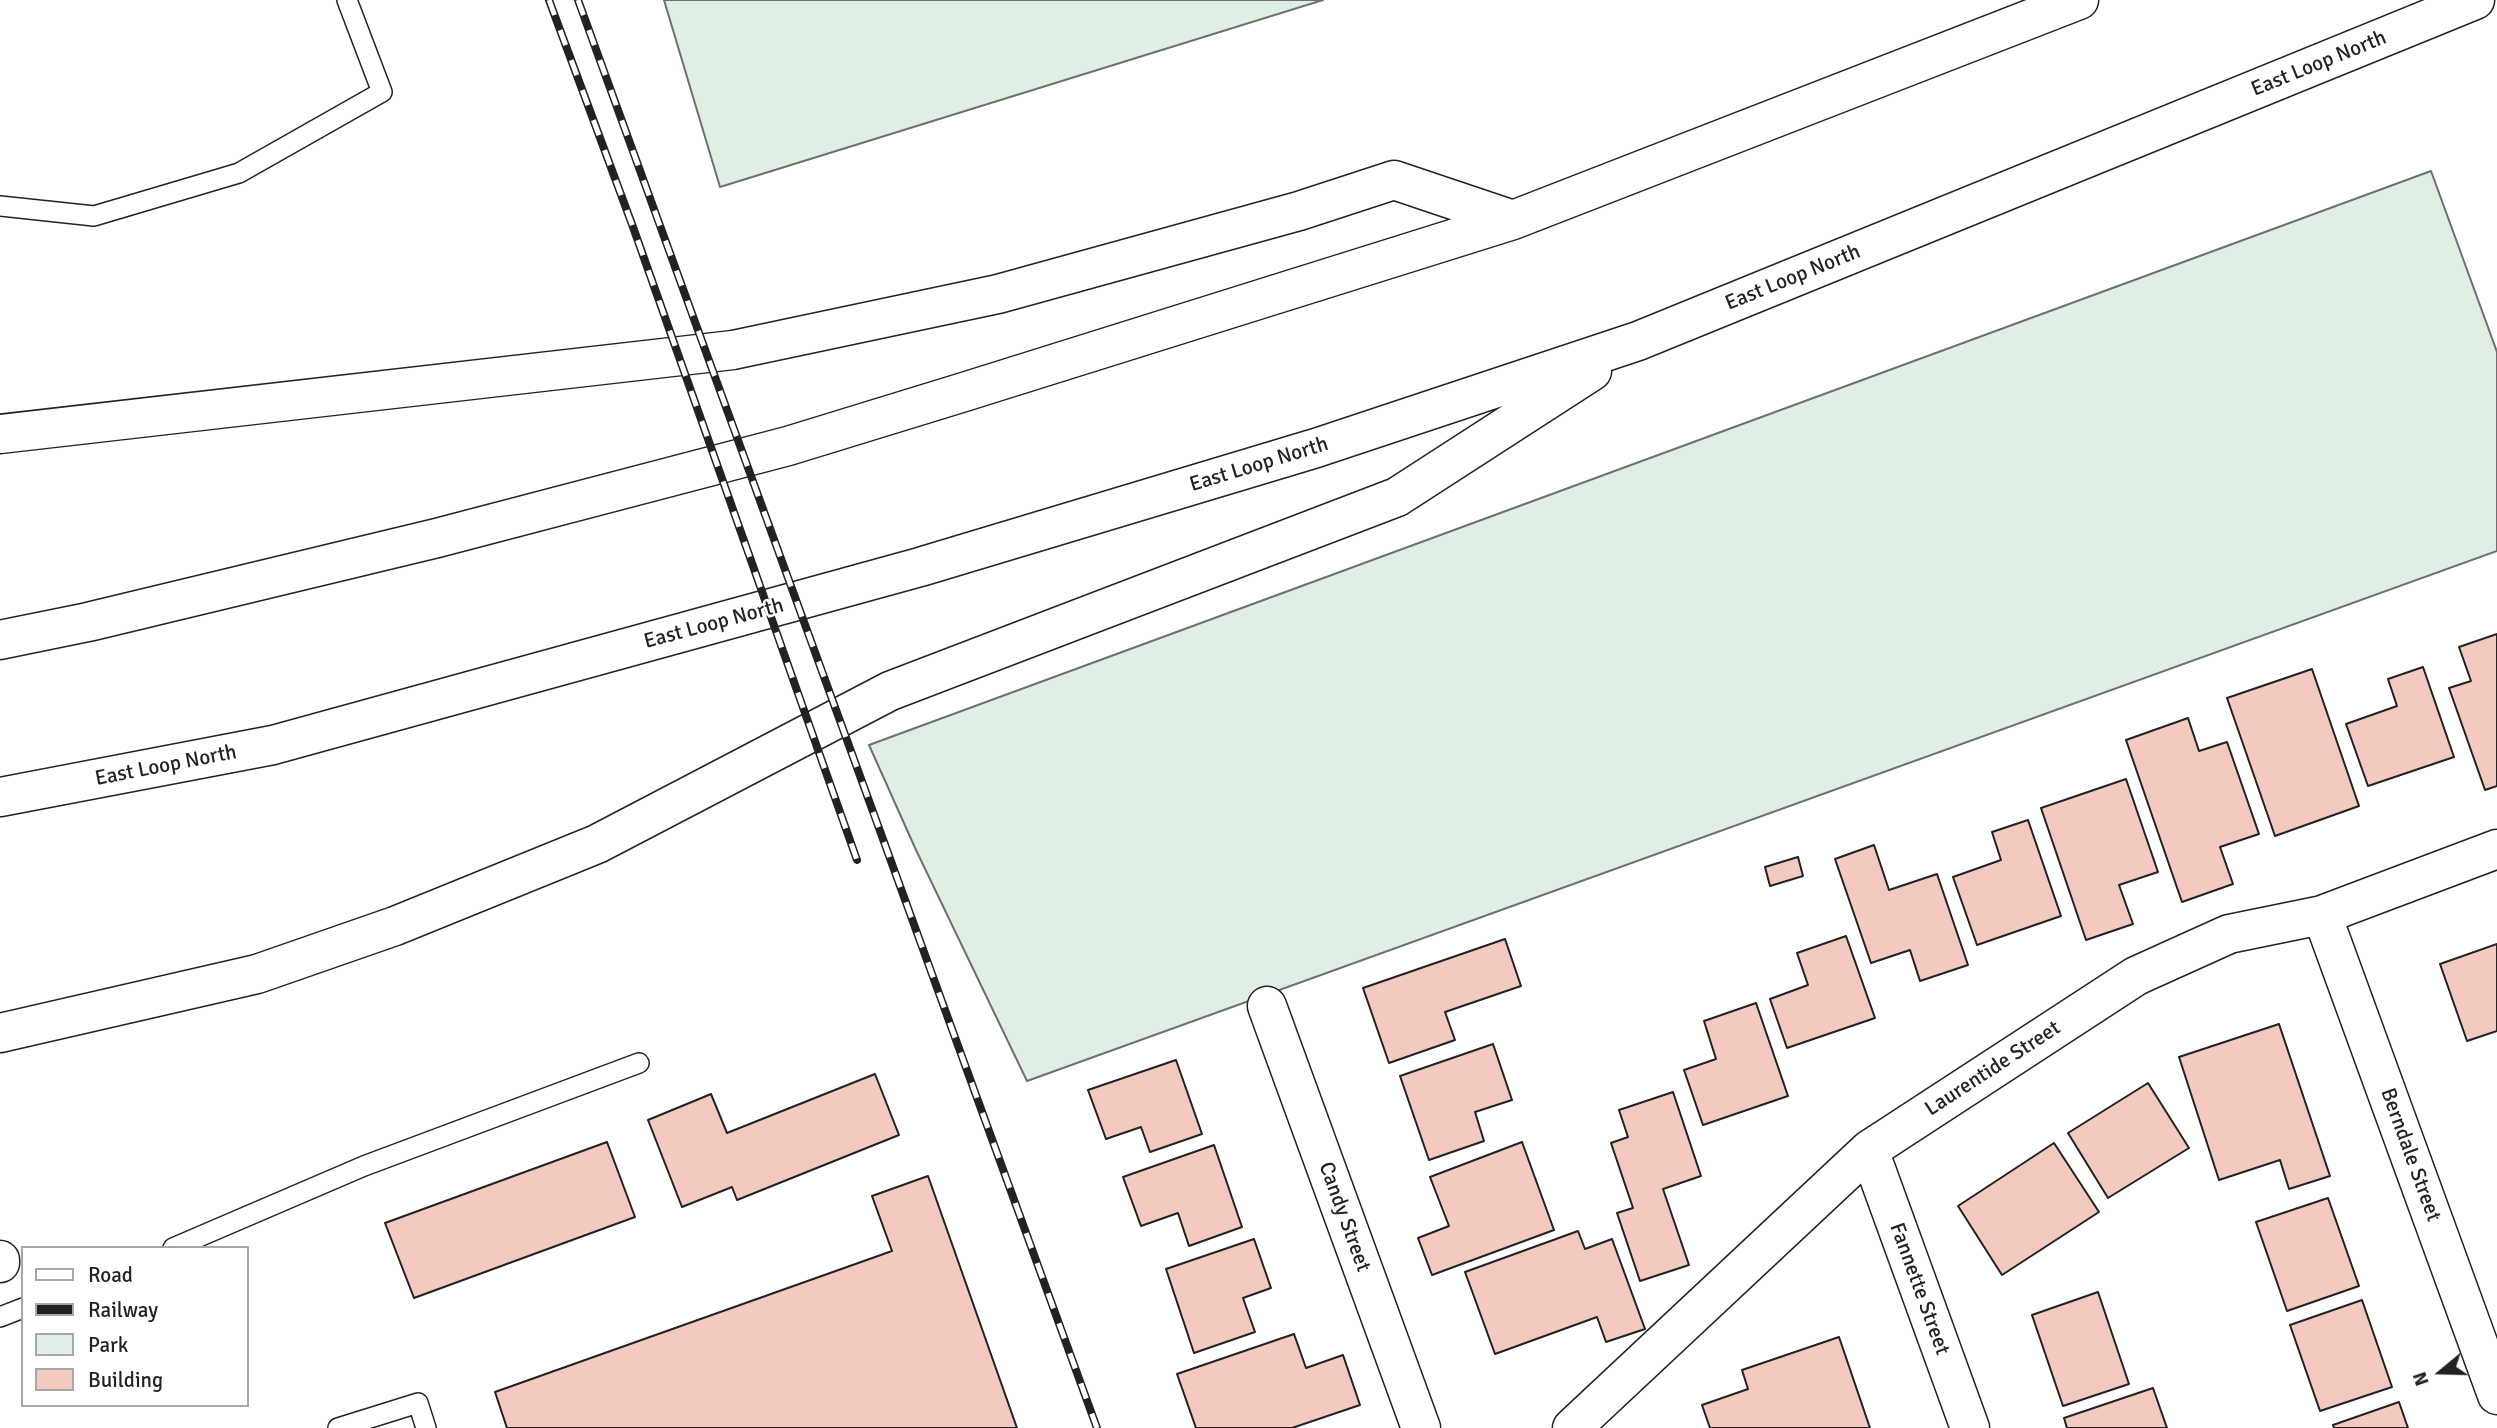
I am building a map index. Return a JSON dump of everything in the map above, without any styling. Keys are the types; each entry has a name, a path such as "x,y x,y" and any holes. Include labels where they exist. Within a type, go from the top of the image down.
{"main road":[{"path":"0,640 88,622 437,538 775,450 1513,220 2079,0"},
{"name":"East Loop North","path":"0,797 273,745 908,571 1316,448 1638,341 2475,0"},
{"path":"0,434 733,350 998,294 1299,211 1394,180 1513,220"},
{"path":"0,1033 257,974 395,926 597,844 890,691 1397,497 1638,341"},
{"name":"Laurentide Street","path":"1572,1428 1869,1150 2136,976 2229,934 2322,915 2497,849"},
{"name":"Berndale Street","path":"2322,915 2497,1395"},
{"name":"Candy Street","path":"1267,1006 1421,1428"},
{"name":"Fannette Street","path":"1869,1150 1970,1428"}],"lane":[{"path":"0,206 94,216 239,173 382,92 347,0"},
{"path":"178,1246 364,1166 639,1063"},
{"path":"0,1317 21,1309"},
{"path":"338,1428 418,1402 426,1428"}],"green space":[{"path":"664,0 1323,0 720,187"},
{"path":"2431,171 2497,352 2497,551 1027,1081 916,850 869,745"}],"building":[{"path":"2497,634 2497,786 2485,790 2449,688 2471,681 2459,647"},
{"path":"2423,667 2454,757 2368,786 2346,724 2397,706 2388,679"},
{"path":"2312,669 2359,806 2275,836 2227,698"},
{"path":"2188,718 2199,751 2227,742 2259,834 2220,847 2233,884 2182,902 2126,740"},
{"path":"2126,779 2158,872 2119,885 2133,924 2086,940 2041,808"},
{"path":"2028,820 2061,916 1977,945 1953,877 2001,860 1992,832"},
{"path":"1874,845 1889,890 1937,874 1968,965 1920,981 1910,950 1871,963 1835,859"},
{"path":"1798,857 1803,876 1770,886 1765,867"},
{"path":"1846,936 1875,1018 1787,1048 1770,999 1808,985 1797,953"},
{"path":"1505,939 1521,986 1445,1012 1455,1040 1389,1063 1363,988"},
{"path":"2497,944 2497,1031 2467,1041 2440,964"},
{"path":"1756,1003 1788,1096 1703,1125 1684,1070 1716,1059 1704,1021"},
{"path":"2279,1024 2330,1176 2289,1189 2280,1160 2219,1180 2179,1057"},
{"path":"1493,1044 1512,1100 1475,1112 1484,1141 1429,1160 1400,1076"},
{"path":"1176,1060 1202,1134 1150,1152 1141,1127 1106,1139 1088,1090"},
{"path":"875,1074 899,1135 737,1200 732,1187 682,1207 648,1120 711,1094 727,1133"},
{"path":"2148,1083 2189,1148 2108,1198 2068,1133"},
{"path":"1673,1092 1701,1176 1663,1189 1689,1265 1640,1281 1617,1213 1633,1208 1611,1143 1628,1137 1619,1110"},
{"path":"607,1142 635,1217 414,1298 385,1223"},
{"path":"1522,1142 1554,1230 1432,1275 1418,1238 1449,1226 1430,1177"},
{"path":"2054,1143 2099,1212 2002,1275 1958,1206"},
{"path":"1214,1145 1242,1227 1189,1246 1178,1213 1141,1226 1123,1177"},
{"path":"928,1176 1017,1428 507,1428 495,1392 892,1251 872,1196"},
{"path":"2328,1198 2359,1286 2287,1311 2256,1222"},
{"path":"1578,1231 1585,1249 1612,1239 1645,1329 1606,1342 1597,1317 1495,1354 1465,1272"},
{"path":"1254,1239 1271,1288 1243,1298 1255,1332 1194,1353 1166,1269"},
{"path":"2098,1292 2129,1384 2063,1406 2032,1315"},
{"path":"2362,1300 2392,1387 2320,1411 2290,1325"},
{"path":"1294,1334 1306,1368 1343,1355 1360,1405 1292,1428 1196,1428 1177,1374"},
{"path":"1839,1337 1870,1428 1710,1428 1702,1405 1748,1389 1742,1370"},
{"path":"2153,1388 2167,1428 2067,1428 2064,1418"},
{"path":"2399,1402 2408,1428 2334,1428 2333,1425"}],"railway":[{"path":"549,0 633,227 857,860"},
{"path":"578,0 1097,1428"}]}
